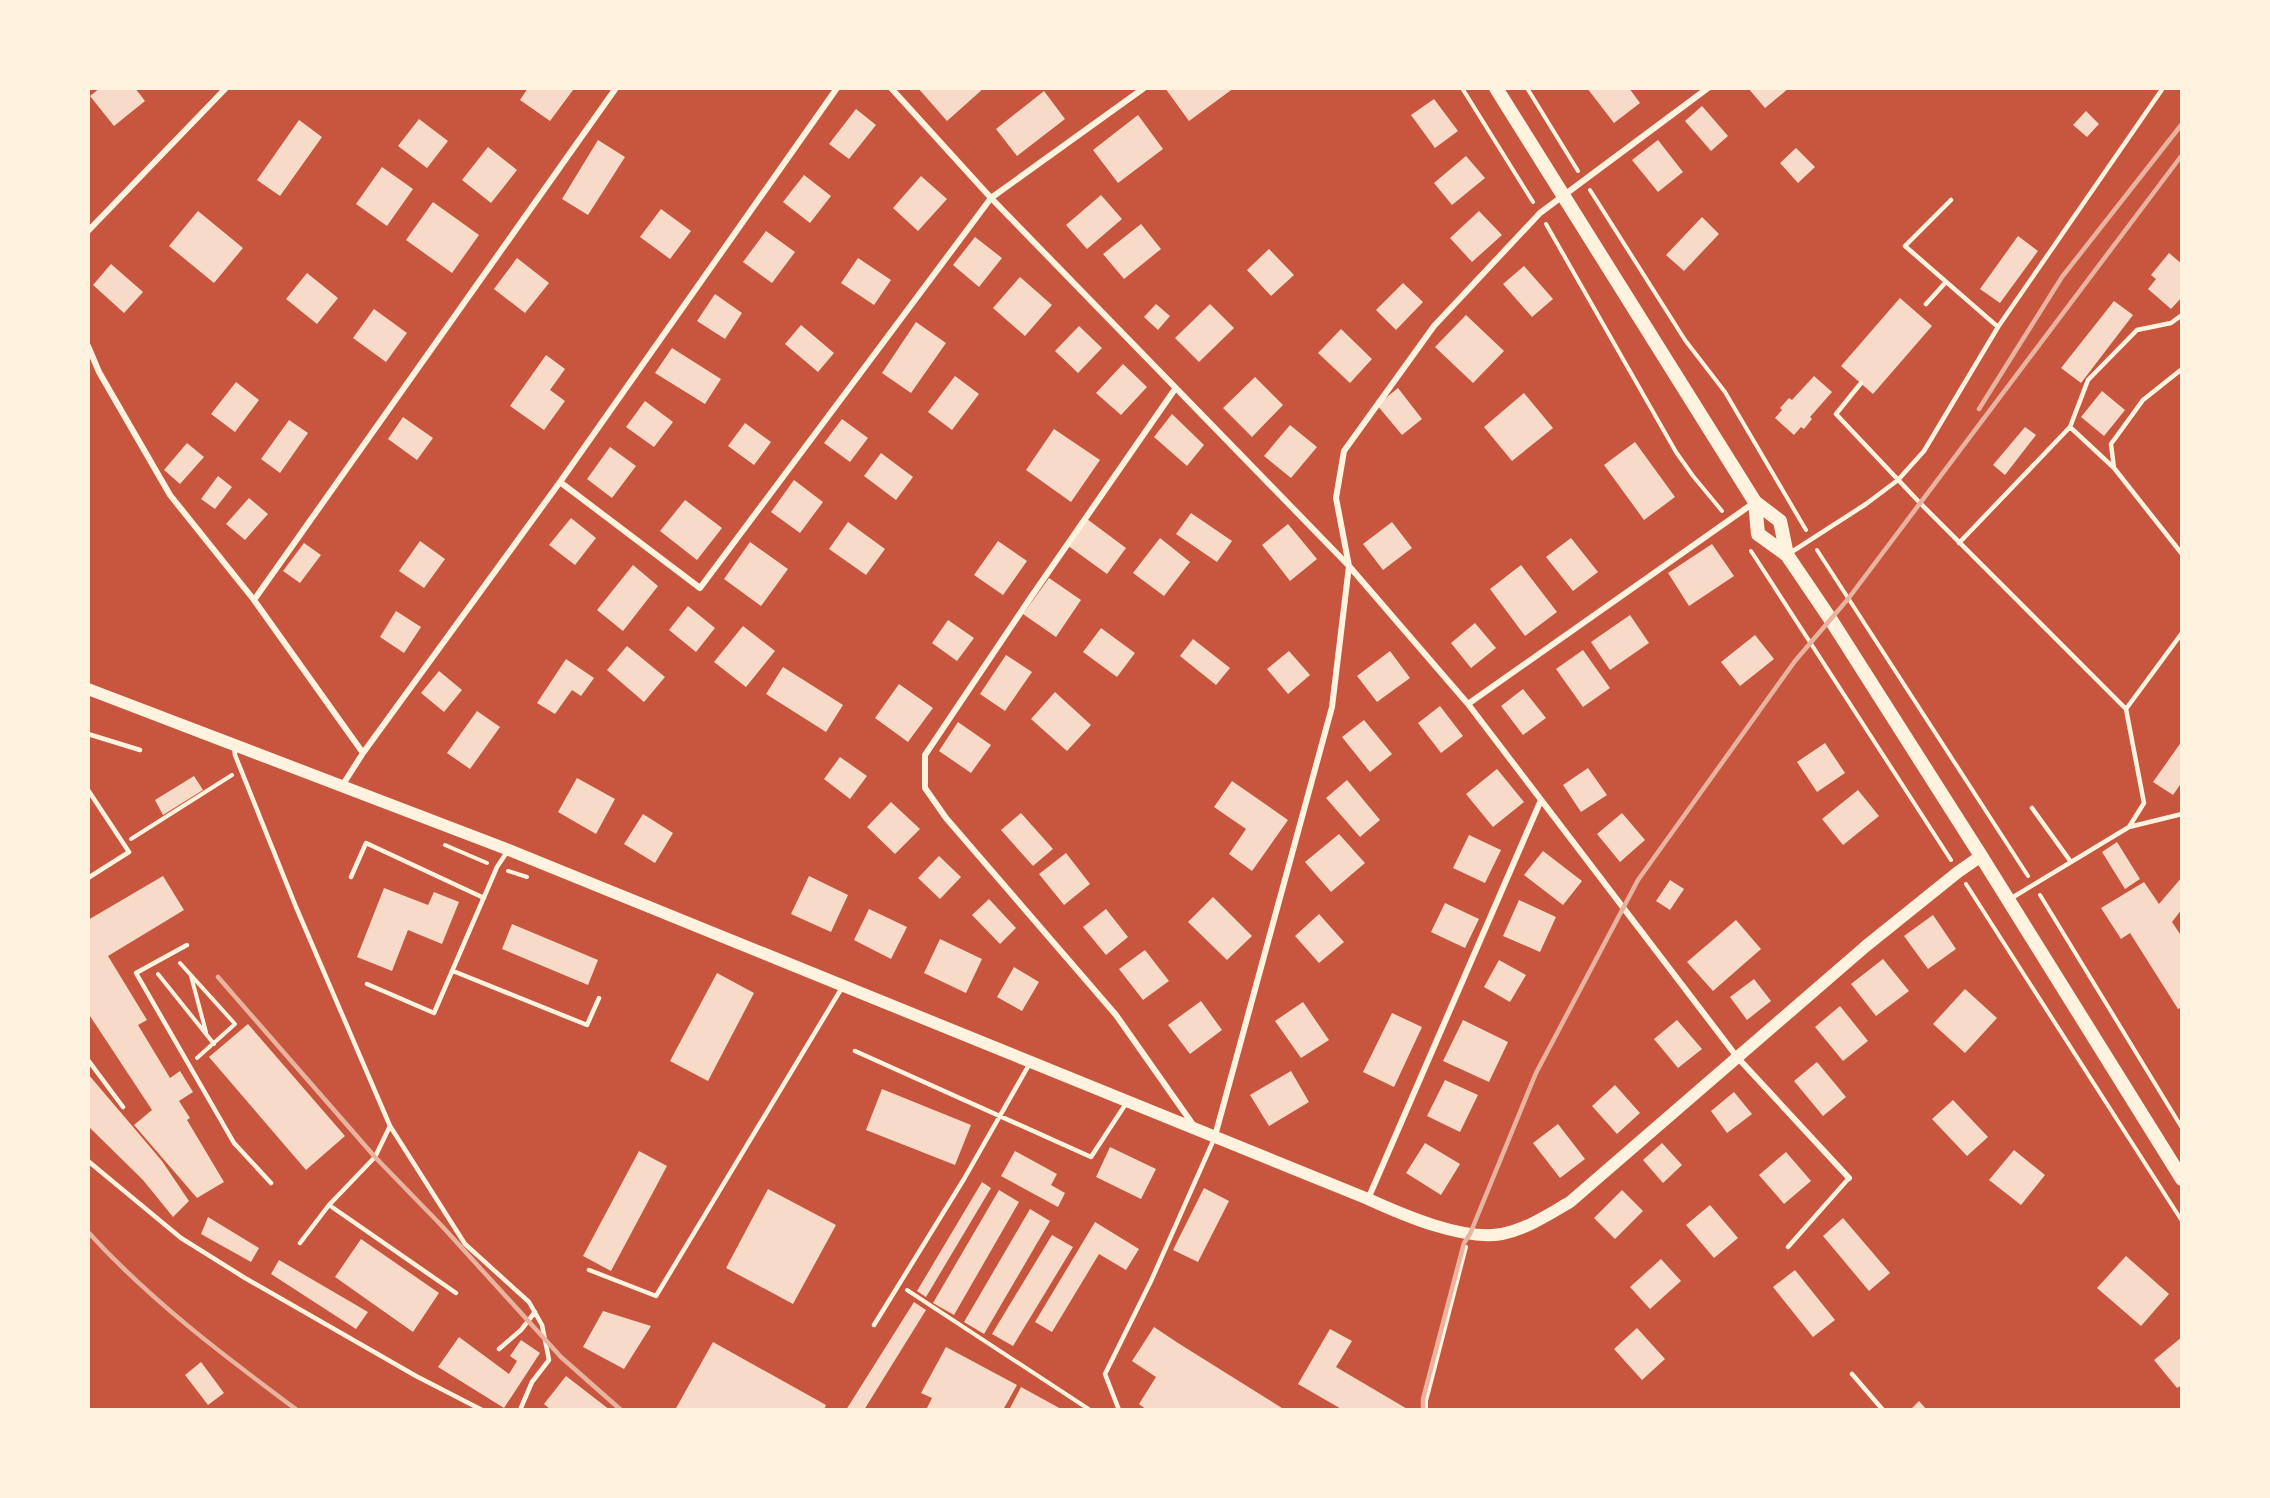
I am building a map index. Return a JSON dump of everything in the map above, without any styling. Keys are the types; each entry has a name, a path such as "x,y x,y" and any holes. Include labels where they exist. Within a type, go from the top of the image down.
{"main road":[{"path":"1496,88 1755,502 1780,520 1787,555"},
{"path":"1755,502 1758,534 1787,555 1981,856 2181,1179"},
{"path":"88,689 509,850 1420,1221 1470,1234 1502,1234 1533,1223 1570,1202 1866,946 1981,856"}],"street":[{"path":"88,231 226,88"},
{"path":"342,786 363,753 560,482 837,88"},
{"path":"891,88 991,198 1349,566 1468,704 1737,1057 1849,1178"},
{"path":"560,482 700,588 991,198 1144,88"},
{"path":"1215,1136 1332,707 1349,566 1336,498 1344,451 1434,326 1540,213 1585,182 1708,88"},
{"path":"254,600 613,90"},
{"path":"88,346 99,372 170,495 254,600 363,753"},
{"path":"1175,389 1037,587 925,755 925,788 946,818 1116,1015 1196,1129"},
{"path":"1468,704 1755,502"},
{"path":"1368,1199 1541,800"}],"lane":[{"path":"1787,555 1812,541 1898,480 1924,451 1998,327 2163,88"},
{"path":"1951,200 1905,246 1998,327"},
{"path":"1926,304 1947,282"},
{"path":"1959,543 2070,427 2088,380 2137,330 2171,323 2181,315"},
{"path":"2114,468 2111,444 2143,400 2181,369"},
{"path":"1861,383 1836,414 1959,543 2126,709 2144,803 2129,827"},
{"path":"2070,427 2114,468 2181,554"},
{"path":"1863,499 1866,504"},
{"path":"2126,709 2181,633"},
{"path":"88,734 140,750"},
{"path":"233,743 235,755 296,907 390,1126 465,1244 529,1302 542,1325 549,1360 532,1382 520,1410"},
{"path":"88,790 129,852 88,878"},
{"path":"2032,808 2071,862"},
{"path":"2007,900 2129,827 2181,814"},
{"path":"351,877 366,843 484,898"},
{"path":"367,984 434,1013 497,867 509,850"},
{"path":"187,945 136,973 234,1143 271,1183"},
{"path":"453,971 587,1025 599,998"},
{"path":"589,1270 656,1296 843,986"},
{"path":"855,1051 1091,1157 1127,1102"},
{"path":"88,1060 123,1107"},
{"path":"874,1325 964,1179 1030,1063"},
{"path":"300,1243 329,1205 375,1157 390,1126"},
{"path":"1119,1410 1105,1374 1151,1281 1215,1136"},
{"path":"88,1161 181,1238 265,1290 416,1376 482,1410"},
{"path":"1788,1247 1849,1178"},
{"path":"329,1205 456,1293"},
{"path":"499,1349 521,1330 535,1312"},
{"path":"1852,1374 1882,1410"}],"path":[{"path":"1462,88 1540,213 1676,452 1730,520"},
{"path":"1527,88 1685,340 1725,392 1812,541 2033,884 2181,1128"},
{"path":"123,844 241,770"},
{"path":"172,953 235,1024 189,1065"},
{"path":"150,965 214,1044"},
{"path":"191,975 207,1035"},
{"path":"1426,1410 1426,1401 1467,1242"},
{"path":"899,1284 1090,1410"}],"building":[{"path":"100,88 135,88 145,101 114,126 90,96"},
{"path":"528,88 570,88 573,90 550,121 520,100"},
{"path":"918,88 984,88 947,121"},
{"path":"1165,88 1234,88 1189,121"},
{"path":"1587,88 1629,88 1640,103 1614,123"},
{"path":"1748,88 1789,88 1765,108"},
{"path":"1044,91 1065,119 1017,156 996,129"},
{"path":"1434,99 1458,131 1435,148 1411,115"},
{"path":"1702,106 1728,136 1711,151 1685,121"},
{"path":"856,109 876,125 849,159 829,144"},
{"path":"2086,111 2099,124 2087,137 2073,125"},
{"path":"1138,115 1163,149 1118,183 1093,150"},
{"path":"419,119 448,141 427,168 398,146"},
{"path":"299,120 322,137 280,196 257,180"},
{"path":"598,140 625,157 588,215 562,199"},
{"path":"1658,140 1683,172 1658,192 1632,160"},
{"path":"488,147 517,170 491,203 462,180"},
{"path":"1796,148 1815,167 1798,183 1780,163"},
{"path":"1466,156 1485,178 1452,205 1434,183"},
{"path":"382,167 413,189 387,226 356,204"},
{"path":"804,175 831,196 810,223 783,202"},
{"path":"921,176 947,199 918,231 893,208"},
{"path":"1101,195 1122,219 1087,249 1066,225"},
{"path":"433,202 479,235 452,273 406,240"},
{"path":"661,209 691,231 670,259 640,237"},
{"path":"198,211 243,248 214,283 169,246"},
{"path":"1479,211 1502,235 1472,262 1450,238"},
{"path":"1702,217 1719,234 1684,271 1666,255"},
{"path":"1141,224 1161,249 1124,279 1103,254"},
{"path":"766,231 795,252 772,283 743,262"},
{"path":"2018,236 2038,251 2000,303 1980,289"},
{"path":"975,237 1002,258 979,287 953,265"},
{"path":"1269,249 1294,275 1271,296 1247,270"},
{"path":"2169,253 2182,264 2182,297 2171,309 2148,289 2156,279 2151,275"},
{"path":"517,258 549,283 525,313 494,289"},
{"path":"858,258 891,280 874,305 841,283"},
{"path":"111,264 143,292 124,313 93,285"},
{"path":"1524,266 1553,299 1532,317 1503,284"},
{"path":"307,273 338,298 317,324 286,299"},
{"path":"1020,277 1052,305 1025,336 993,308"},
{"path":"1403,283 1423,302 1396,330 1376,310"},
{"path":"715,294 742,313 725,339 697,321"},
{"path":"1900,298 1932,326 1873,394 1841,366"},
{"path":"2114,301 2133,315 2081,383 2061,368"},
{"path":"1156,304 1170,316 1158,330 1144,317"},
{"path":"1210,304 1234,328 1199,362 1175,338"},
{"path":"374,309 407,333 386,362 353,338"},
{"path":"1466,315 1504,351 1473,383 1435,347"},
{"path":"916,322 946,343 911,393 882,373"},
{"path":"801,325 834,353 818,372 785,344"},
{"path":"1079,326 1102,348 1078,373 1055,351"},
{"path":"1341,329 1372,359 1350,383 1318,353"},
{"path":"672,348 721,379 705,404 655,373"},
{"path":"546,355 565,369 550,390 565,401 544,430 510,406"},
{"path":"1123,364 1147,387 1121,415 1096,393"},
{"path":"955,376 979,394 952,430 928,412"},
{"path":"1814,376 1832,392 1810,417 1812,419 1804,429 1801,427 1794,435 1775,418 1789,398 1792,400"},
{"path":"1255,377 1283,405 1252,437 1223,408"},
{"path":"236,382 259,400 235,432 211,414"},
{"path":"1398,388 1422,419 1402,435 1377,405"},
{"path":"2102,391 2125,410 2104,436 2081,417"},
{"path":"1524,393 1553,428 1512,461 1484,427"},
{"path":"645,401 673,422 654,447 626,427"},
{"path":"1172,414 1204,445 1187,466 1154,437"},
{"path":"403,417 433,438 417,460 388,439"},
{"path":"842,419 868,438 850,462 824,443"},
{"path":"289,420 308,433 280,473 261,459"},
{"path":"745,423 771,442 754,465 728,446"},
{"path":"1290,425 1317,447 1291,478 1264,456"},
{"path":"2025,427 2036,435 2005,475 1993,465"},
{"path":"1054,429 1100,460 1071,502 1026,470"},
{"path":"1635,442 1675,497 1644,520 1604,465"},
{"path":"187,443 204,457 180,484 164,470"},
{"path":"610,447 636,466 612,498 587,479"},
{"path":"881,453 913,477 896,500 864,476"},
{"path":"218,476 232,487 215,509 201,499"},
{"path":"794,480 823,502 800,533 771,512"},
{"path":"249,498 268,514 245,540 226,524"},
{"path":"685,500 722,528 697,560 660,531"},
{"path":"1191,513 1232,541 1217,562 1176,534"},
{"path":"571,518 596,538 575,565 549,545"},
{"path":"1087,519 1126,548 1107,574 1067,545"},
{"path":"848,522 885,549 866,575 829,549"},
{"path":"1392,522 1412,548 1383,570 1363,544"},
{"path":"1288,524 1317,559 1290,581 1262,545"},
{"path":"1160,538 1190,562 1164,596 1133,573"},
{"path":"1571,538 1598,572 1573,591 1546,557"},
{"path":"420,541 445,559 424,588 399,571"},
{"path":"998,541 1027,561 1003,595 974,575"},
{"path":"750,542 788,569 761,606 724,579"},
{"path":"304,543 321,555 300,583 283,571"},
{"path":"1712,544 1734,576 1689,606 1668,573"},
{"path":"633,565 658,586 623,631 597,610"},
{"path":"1521,565 1557,612 1525,636 1490,589"},
{"path":"1049,578 1081,600 1056,637 1023,614"},
{"path":"688,606 715,628 696,652 669,630"},
{"path":"396,611 421,627 404,653 380,637"},
{"path":"1630,615 1649,643 1610,670 1591,642"},
{"path":"948,620 974,638 957,661 932,643"},
{"path":"1475,623 1496,648 1471,668 1451,643"},
{"path":"743,626 775,651 746,687 714,662"},
{"path":"1101,628 1135,653 1117,677 1083,652"},
{"path":"1755,635 1774,659 1740,686 1721,662"},
{"path":"1193,639 1230,668 1216,685 1180,656"},
{"path":"627,646 665,677 644,702 607,670"},
{"path":"1583,650 1610,688 1583,707 1556,669"},
{"path":"1289,651 1310,675 1288,694 1267,669"},
{"path":"1390,651 1410,678 1377,702 1357,676"},
{"path":"1006,655 1032,672 1005,711 980,694"},
{"path":"566,659 594,678 581,696 572,690 555,714 537,703"},
{"path":"783,667 843,705 826,732 766,694"},
{"path":"439,671 462,690 444,712 421,693"},
{"path":"899,684 933,708 908,742 875,718"},
{"path":"1523,689 1546,718 1523,735 1501,706"},
{"path":"1055,692 1091,725 1067,751 1031,719"},
{"path":"1440,706 1463,736 1441,753 1418,723"},
{"path":"477,711 500,727 470,769 447,753"},
{"path":"1364,720 1392,754 1370,772 1342,737"},
{"path":"958,722 991,745 971,773 939,751"},
{"path":"2182,741 2182,782 2173,795 2153,782"},
{"path":"1825,743 1845,773 1817,792 1797,762"},
{"path":"840,757 867,776 850,799 824,779"},
{"path":"1588,768 1607,795 1581,812 1563,785"},
{"path":"1497,769 1524,802 1493,827 1466,794"},
{"path":"194,776 203,790 163,815 155,800"},
{"path":"577,778 615,799 596,834 558,812"},
{"path":"1347,780 1380,820 1360,837 1326,798"},
{"path":"1232,781 1288,820 1252,871 1229,854 1246,829 1214,807"},
{"path":"1858,790 1879,816 1843,845 1822,819"},
{"path":"891,802 920,829 895,854 867,827"},
{"path":"1021,813 1053,849 1033,866 1001,830"},
{"path":"1622,813 1645,840 1620,862 1597,834"},
{"path":"643,814 673,833 655,863 624,844"},
{"path":"1339,834 1365,863 1331,892 1305,862"},
{"path":"1469,835 1501,850 1485,883 1453,868"},
{"path":"2117,842 2140,879 2125,889 2102,852"},
{"path":"1543,851 1582,881 1563,905 1524,875"},
{"path":"1066,853 1090,884 1064,905 1039,874"},
{"path":"939,856 961,877 940,899 918,878"},
{"path":"163,876 184,910 108,956 147,1020 138,1025 170,1078 180,1071 193,1092 179,1101 190,1118 187,1120 224,1182 197,1198 134,1125 152,1110 88,1013 88,920"},
{"path":"809,876 848,895 831,932 791,914"},
{"path":"2182,877 2182,909 2172,922 2182,937 2182,1007 2178,1009 2130,933 2121,939 2101,908 2144,882 2159,904"},
{"path":"1670,880 1684,889 1670,910 1656,901"},
{"path":"384,888 428,905 434,892 459,902 442,944 408,930 392,971 357,957"},
{"path":"1213,897 1252,936 1227,960 1188,922"},
{"path":"989,899 1016,928 1000,944 972,915"},
{"path":"1519,900 1556,917 1540,952 1503,936"},
{"path":"1445,903 1479,919 1465,948 1431,932"},
{"path":"869,909 907,927 891,959 854,940"},
{"path":"1106,909 1128,937 1106,955 1083,927"},
{"path":"1319,914 1344,942 1319,963 1295,936"},
{"path":"1933,915 1956,949 1928,969 1904,936"},
{"path":"1736,920 1761,949 1713,991 1687,962"},
{"path":"512,924 598,960 588,985 502,949"},
{"path":"940,939 982,959 966,993 924,973"},
{"path":"1145,950 1169,981 1143,1000 1119,969"},
{"path":"1883,959 1909,991 1876,1016 1851,984"},
{"path":"1499,960 1526,975 1510,1002 1484,987"},
{"path":"1014,967 1039,982 1022,1011 997,997"},
{"path":"717,973 754,993 708,1081 670,1061"},
{"path":"1754,979 1771,1001 1747,1020 1730,997"},
{"path":"1965,989 1997,1018 1965,1053 1933,1024"},
{"path":"1201,1001 1222,1030 1190,1054 1168,1025"},
{"path":"1303,1002 1329,1040 1301,1058 1275,1021"},
{"path":"1840,1006 1868,1041 1843,1061 1815,1027"},
{"path":"1392,1013 1422,1027 1394,1087 1363,1072"},
{"path":"1463,1020 1508,1042 1489,1082 1443,1061"},
{"path":"1677,1020 1702,1049 1678,1068 1654,1039"},
{"path":"248,1024 345,1136 306,1170 209,1057"},
{"path":"1817,1062 1846,1097 1823,1116 1794,1081"},
{"path":"1291,1071 1309,1102 1269,1126 1250,1095"},
{"path":"88,1074 162,1161 189,1201 173,1217 143,1180 88,1126"},
{"path":"1445,1080 1478,1095 1460,1132 1427,1116"},
{"path":"1615,1085 1640,1113 1617,1134 1592,1106"},
{"path":"882,1089 971,1125 955,1165 866,1130"},
{"path":"1734,1092 1752,1114 1727,1133 1711,1111"},
{"path":"1953,1100 1988,1137 1967,1156 1932,1119"},
{"path":"1558,1124 1585,1159 1560,1178 1533,1143"},
{"path":"1425,1143 1460,1164 1441,1195 1406,1173"},
{"path":"1662,1143 1682,1165 1663,1183 1643,1160"},
{"path":"1110,1147 1156,1169 1141,1199 1096,1177"},
{"path":"2014,1150 2045,1175 2021,1205 1989,1180"},
{"path":"639,1151 667,1166 611,1271 583,1256"},
{"path":"1015,1151 1057,1174 1051,1185 1065,1193 1058,1207 1001,1176"},
{"path":"1786,1152 1811,1181 1784,1204 1759,1175"},
{"path":"982,1182 991,1188 926,1297 917,1291"},
{"path":"1204,1188 1229,1201 1198,1262 1173,1250"},
{"path":"768,1189 836,1225 793,1304 726,1268"},
{"path":"999,1190 1019,1202 954,1315 933,1303"},
{"path":"1622,1190 1643,1211 1615,1239 1594,1218"},
{"path":"1710,1205 1738,1238 1714,1258 1686,1225"},
{"path":"1030,1209 1050,1221 984,1334 964,1322"},
{"path":"208,1217 259,1248 251,1262 201,1234"},
{"path":"1843,1218 1890,1273 1869,1291 1823,1236"},
{"path":"1095,1222 1139,1249 1126,1270 1099,1254 1052,1332 1035,1322"},
{"path":"1052,1235 1073,1247 1013,1346 992,1334"},
{"path":"361,1239 439,1293 413,1332 335,1277"},
{"path":"2126,1256 2169,1294 2141,1326 2097,1288"},
{"path":"1661,1259 1681,1281 1650,1309 1630,1287"},
{"path":"279,1260 368,1312 356,1329 271,1274"},
{"path":"1795,1270 1835,1320 1813,1337 1773,1287"},
{"path":"914,1302 926,1310 864,1410 846,1410"},
{"path":"603,1311 651,1326 624,1369 583,1347"},
{"path":"1154,1327 1285,1410 1147,1410 1139,1404 1156,1377 1132,1361"},
{"path":"1637,1328 1665,1359 1642,1380 1614,1349"},
{"path":"1330,1329 1352,1341 1336,1367 1409,1410 1343,1410 1298,1384"},
{"path":"459,1337 509,1374 517,1361 510,1356 521,1340 540,1353 504,1408 438,1367"},
{"path":"2182,1337 2182,1385 2177,1388 2154,1360"},
{"path":"713,1342 826,1405 824,1410 675,1410"},
{"path":"946,1347 1017,1385 1003,1410 926,1410 932,1398 921,1393"},
{"path":"201,1362 224,1393 208,1405 185,1375"},
{"path":"566,1376 610,1410 551,1410 544,1404"},
{"path":"1021,1387 1063,1410 1009,1410"},
{"path":"1919,1401 1927,1410 1910,1410"}],"railway":[{"path":"1979,409 2062,277 2182,124"},
{"path":"1423,1410 1423,1399 1464,1243 1470,1234 1536,1073 1638,880 1795,661 1848,599 2182,155"},
{"path":"218,977 375,1157 441,1225 561,1357 621,1410"},
{"path":"88,1232 162,1304 297,1410"}]}
